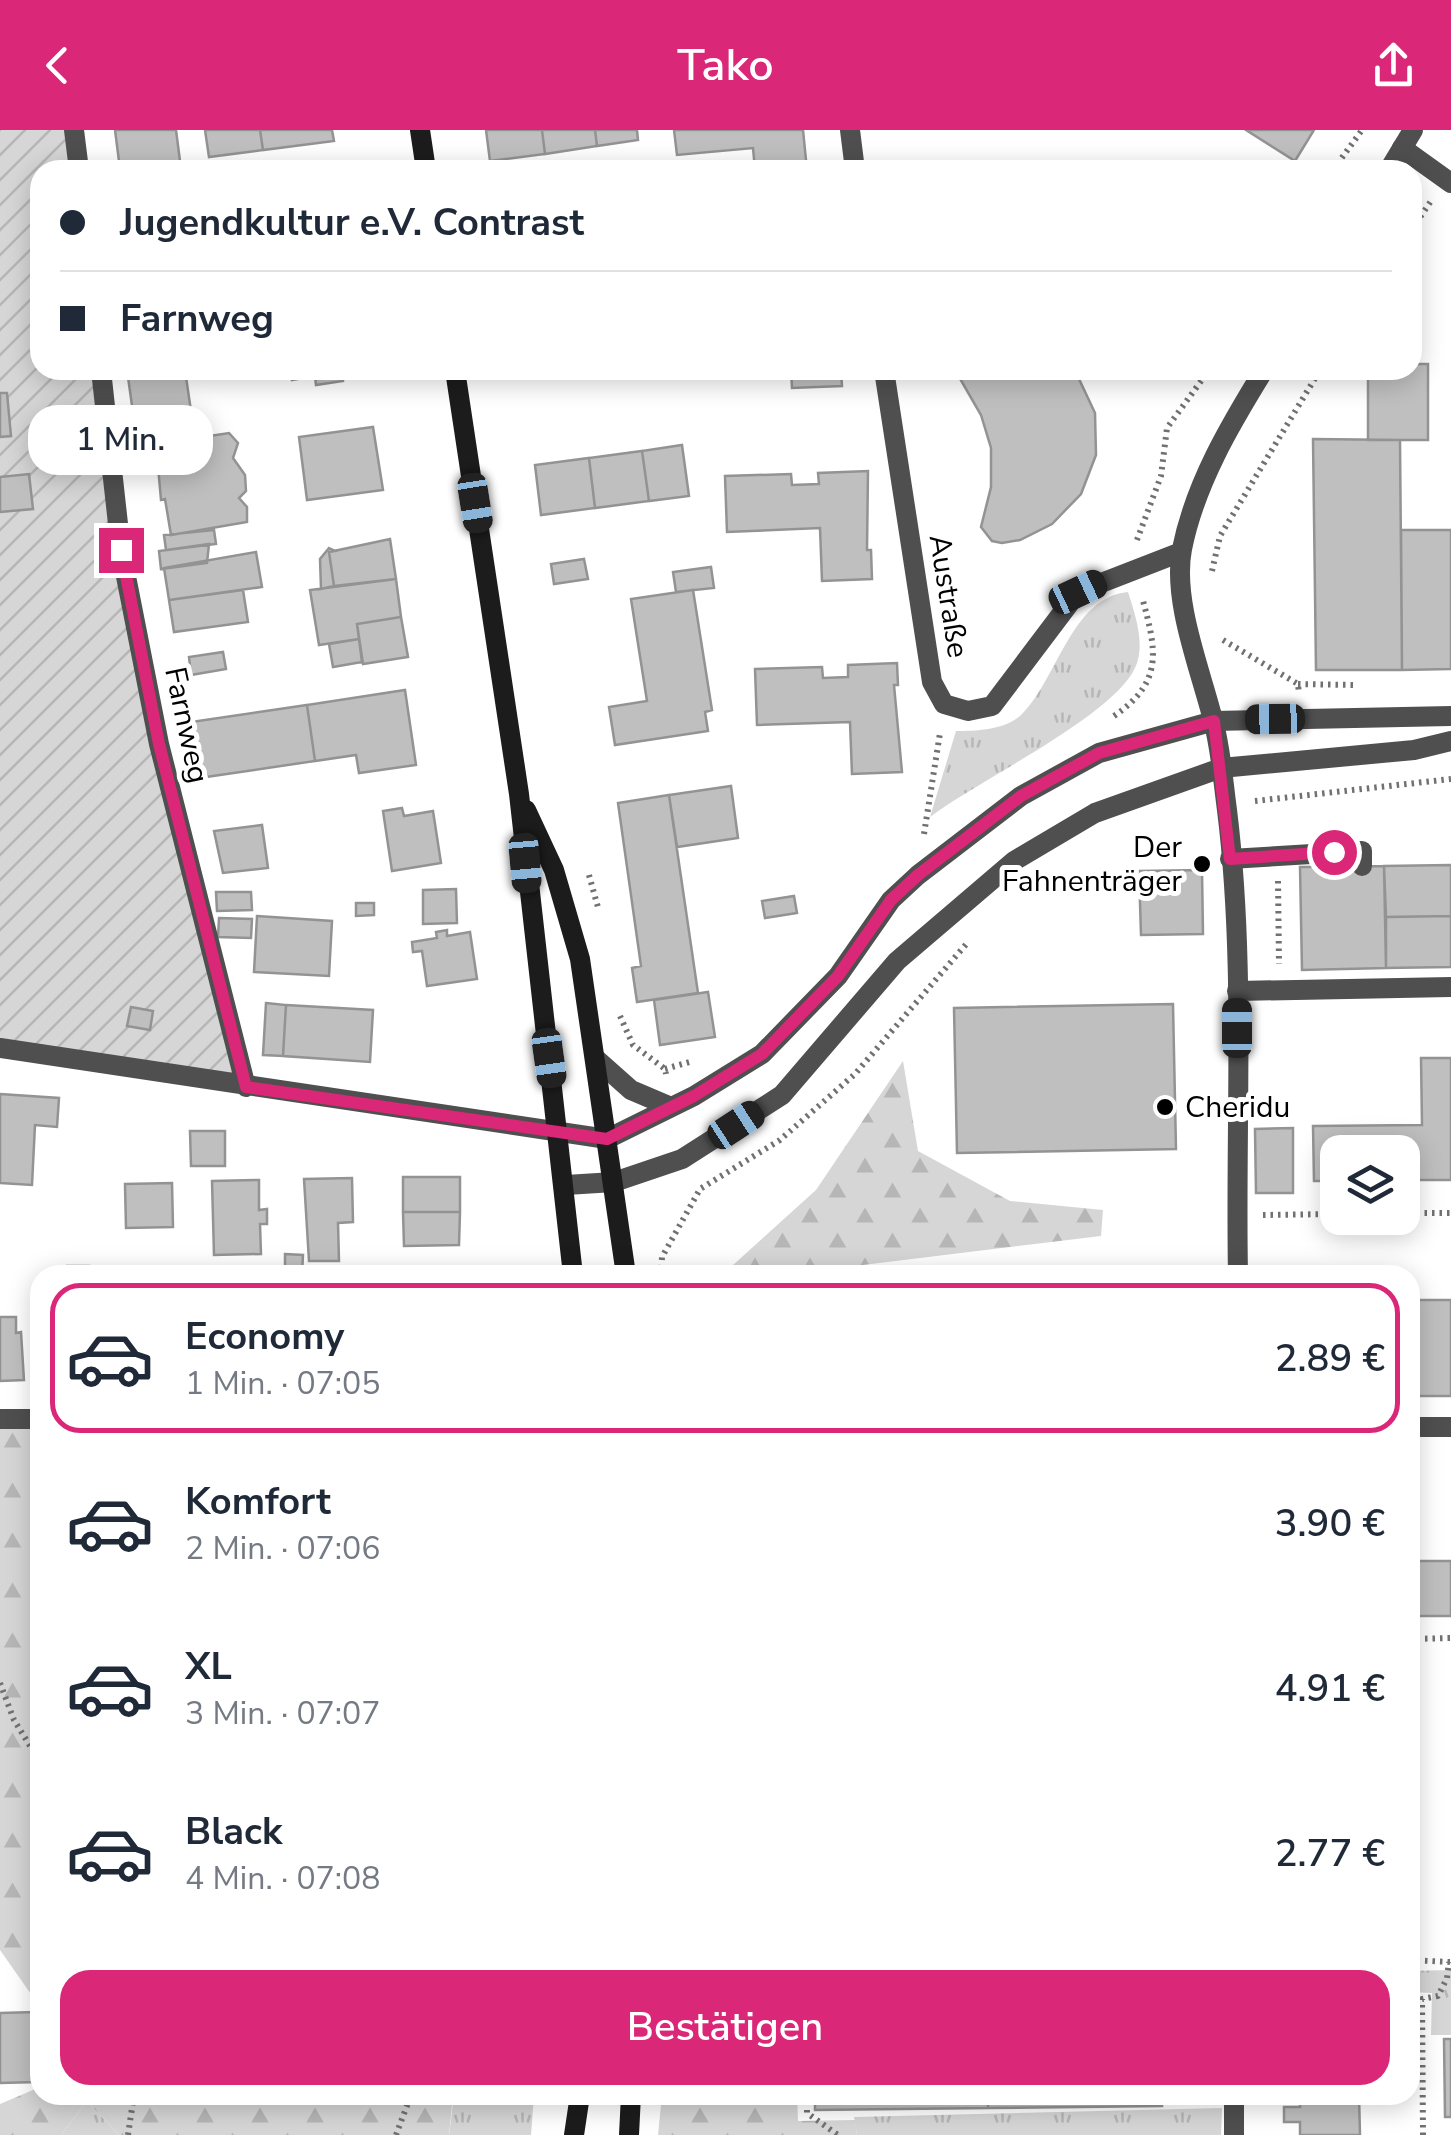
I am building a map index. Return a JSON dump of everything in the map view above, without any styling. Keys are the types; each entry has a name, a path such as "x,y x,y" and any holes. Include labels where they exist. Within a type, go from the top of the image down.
{"main road":[{"path":"420,130 424,160"},
{"path":"457,380 519,794 535,966 560,1132 572,1265"},
{"path":"519,794 554,870 580,959 625,1265"},
{"path":"574,2135 578,2105"},
{"path":"629,2135 631,2105"}],"street":[{"path":"74,130 77,160"},
{"path":"850,130 854,160"},
{"path":"1408,139 1451,183"},
{"name":"Farnweg","path":"102,380 121,550 159,744 246,1087"},
{"name":"Austraße","path":"886,380 932,682 944,704 968,711 992,706 1078,592 1110,576 1135,571 1181,552"},
{"path":"1238,1265 1237,991 1230,859 1214,721 1188,645 1181,552 1219,448 1258,380"},
{"path":"0,1048 607,1139 762,1054 794,1026 838,976 891,900 918,875 1021,796 1099,753 1214,721 1451,716"},
{"path":"566,1185 614,1182 682,1160 782,1095 897,960 1014,861 1122,800 1221,768 1414,750 1451,741"},
{"path":"1230,859 1362,851 1362,866"},
{"path":"1237,991 1451,987"},
{"path":"595,1058 631,1090 671,1107"},
{"path":"0,1420 30,1419"},
{"path":"1420,1427 1451,1427"},
{"path":"1234,2105 1234,2135"}],"path":[{"path":"1340,160 1362,130"},
{"path":"1099,753 1090,733 1127,707 1154,670 1156,653 1135,571 1138,534 1161,476 1166,428 1202,380"},
{"path":"1212,573 1220,536 1314,380"},
{"path":"1218,625 1224,642 1298,684 1302,718"},
{"path":"918,875 944,704"},
{"path":"1314,794 1451,779"},
{"path":"1277,856 1279,990"},
{"path":"582,859 596,892 602,930"},
{"path":"662,1265 662,1257 700,1189 780,1140 855,1074 972,937"},
{"path":"615,1006 634,1045 666,1069"},
{"path":"1420,1213 1451,1212"},
{"path":"1236,1213 1320,1214"},
{"path":"1420,1639 1451,1638"},
{"path":"0,1683 14,1720 30,1746"},
{"path":"1420,1960 1450,1962 1438,1996 1422,1999 1424,2135"},
{"path":"128,2135 132,2105"},
{"path":"396,2135 407,2105"},
{"path":"807,2105 807,2113 838,2135"}],"green space":[{"path":"0,130 74,130 78,160 30,160 30,380 102,380 121,551 246,1087 0,1048"},
{"path":"1128,592 1140,650 1135,668 1122,687 1043,747 930,817 956,731 992,728 1016,719 1035,698 1079,623 1109,597"},
{"path":"903,1061 918,1151 1010,1201 1103,1210 1101,1236 863,1265 733,1265 816,1190"},
{"path":"0,1419 30,1419 30,1993 0,1950"},
{"path":"1451,1970 1451,2035 1431,2035 1432,1993 1420,1992 1420,1971"},
{"path":"30,2091 30,2105 84,2105 61,2135 0,2135 0,2104"},
{"path":"84,2105 91,2105 119,2135 61,2135"},
{"path":"91,2105 452,2105 449,2135 119,2135"},
{"path":"453,2105 533,2105 531,2135 449,2135"},
{"path":"661,2105 797,2105 798,2121 855,2120 857,2135 658,2135"},
{"path":"1222,2108 1221,2135 857,2135 854,2117"}],"building":[{"path":"115,130 176,130 180,160 119,160"},
{"path":"205,130 260,130 263,150 209,157"},
{"path":"260,130 332,130 334,141 263,150"},
{"path":"486,130 542,130 545,154 490,160"},
{"path":"542,130 595,130 597,146 545,154"},
{"path":"595,130 637,130 638,140 597,146"},
{"path":"674,130 803,130 806,160 754,160 753,148 677,155"},
{"path":"1246,130 1314,130 1293,160"},
{"path":"1422,364 1428,364 1428,440 1368,440 1368,380 1422,380"},
{"path":"128,380 186,380 191,411 134,420"},
{"path":"315,380 343,380 343,381 316,385"},
{"path":"792,380 842,380 842,386 792,388"},
{"path":"961,380 1079,380 1095,413 1096,455 1081,494 1052,524 1020,540 992,541 981,527 991,487 991,448 981,415"},
{"path":"0,393 7,393 11,436 0,437"},
{"path":"373,427 383,490 307,500 299,437"},
{"path":"229,433 238,443 233,458 245,475 246,491 239,498 247,507 247,522 171,535 165,499 161,500 156,444"},
{"path":"1313,439 1400,440 1402,670 1316,670"},
{"path":"682,445 689,496 649,501 642,451"},
{"path":"642,451 649,501 595,508 589,458"},
{"path":"589,458 595,508 541,515 535,465"},
{"path":"868,471 867,550 871,550 872,579 822,581 820,528 727,532 725,476 791,474 792,485 819,484 818,473"},
{"path":"29,474 33,509 0,512 0,477"},
{"path":"214,530 216,544 166,550 164,535"},
{"path":"1401,530 1451,530 1451,669 1402,670"},
{"path":"390,539 396,579 334,586 329,552"},
{"path":"209,544 207,563 161,569 159,551"},
{"path":"329,548 335,551 329,552 334,586 321,589 320,559"},
{"path":"256,552 262,587 169,600 164,568"},
{"path":"584,559 588,579 554,584 551,564"},
{"path":"711,567 714,588 676,592 673,572"},
{"path":"396,579 401,617 357,624 359,639 319,645 310,590"},
{"path":"243,590 248,622 174,632 169,600"},
{"path":"693,590 712,710 705,712 708,731 615,745 609,707 647,701 631,599"},
{"path":"401,617 408,657 363,664 357,624"},
{"path":"359,639 362,662 333,667 329,644"},
{"path":"223,652 226,669 191,675 189,657"},
{"path":"897,663 898,685 894,685 902,772 852,774 850,722 757,725 755,669 822,667 823,678 848,677 848,665"},
{"path":"405,690 416,765 359,773 356,755 315,761 307,705"},
{"path":"307,705 315,761 199,778 191,722"},
{"path":"731,786 738,838 677,847 669,795"},
{"path":"669,795 698,993 637,1002 632,968 641,966 618,803"},
{"path":"402,808 404,816 433,811 441,863 392,871 383,811"},
{"path":"262,825 268,868 223,873 214,831"},
{"path":"1451,865 1451,916 1386,917 1384,866"},
{"path":"1384,866 1386,968 1302,970 1300,867"},
{"path":"1202,870 1203,934 1141,935 1139,871"},
{"path":"456,889 457,923 423,924 423,890"},
{"path":"216,892 251,892 252,910 217,911"},
{"path":"794,896 797,913 765,918 762,901"},
{"path":"356,903 374,903 374,915 356,916"},
{"path":"257,916 332,921 329,976 254,972"},
{"path":"1451,916 1451,967 1386,968 1386,917"},
{"path":"219,918 252,919 251,938 218,937"},
{"path":"447,930 447,936 470,932 477,979 427,986 422,951 413,952 412,942 437,938 436,932"},
{"path":"708,992 715,1037 660,1045 654,1000"},
{"path":"266,1003 286,1005 283,1056 263,1055"},
{"path":"1173,1004 1176,1149 957,1153 954,1008"},
{"path":"286,1005 373,1010 370,1062 283,1056"},
{"path":"131,1007 153,1011 150,1030 127,1026"},
{"path":"1421,1058 1451,1058 1451,1180 1420,1180 1420,1135 1320,1135 1320,1181 1314,1181 1313,1126 1422,1125"},
{"path":"0,1094 59,1098 57,1127 35,1125 32,1185 0,1183"},
{"path":"1293,1128 1293,1193 1256,1193 1255,1129"},
{"path":"190,1131 225,1131 225,1166 191,1166"},
{"path":"403,1177 460,1177 460,1212 403,1212"},
{"path":"352,1178 353,1222 338,1223 339,1261 309,1261 304,1179"},
{"path":"259,1180 259,1210 267,1209 267,1224 260,1224 261,1254 214,1255 212,1181"},
{"path":"172,1183 173,1227 126,1228 125,1184"},
{"path":"403,1212 460,1212 459,1245 404,1246"},
{"path":"285,1254 303,1255 302,1265 285,1265"},
{"path":"1420,1300 1451,1300 1451,1396 1420,1396"},
{"path":"0,1317 16,1317 16,1333 21,1332 24,1380 0,1381"},
{"path":"1420,1561 1451,1561 1451,1616 1420,1616"},
{"path":"30,2012 30,2082 0,2083 0,2013"},
{"path":"1444,2039 1451,2039 1451,2117 1445,2117"},
{"path":"815,2105 988,2105 988,2108 815,2110"},
{"path":"988,2105 1162,2105 1162,2106"},
{"path":"1359,2105 1360,2135 1300,2135 1300,2122 1284,2122 1284,2107"}],"place":[{"name":"Der Fahnenträger","path":"1202,864"},
{"name":"Cheridu","path":"1165,1107"}],"route":[{"path":"121,550 159,744 246,1087 607,1139 694,1096 762,1054 794,1026 838,976 891,900 976,828 1021,796 1099,753 1214,721 1230,859 1334,852"}]}
